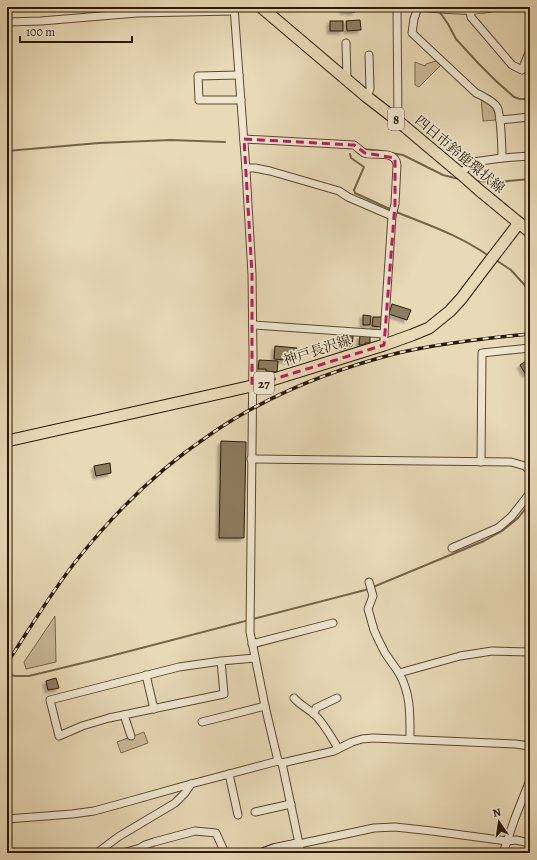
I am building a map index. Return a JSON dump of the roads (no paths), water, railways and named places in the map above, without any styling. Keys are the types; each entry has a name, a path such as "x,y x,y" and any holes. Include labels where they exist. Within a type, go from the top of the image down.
{"main road":[{"name":"四日市鈴鹿環状線","path":"261,7 530,232"},
{"name":"神戸長沢線","path":"7,441 252,386 384,340 412,335 429,328 450,312 519,223"}],"street":[{"path":"397,7 398,121"},
{"path":"412,7 450,10 496,7"},
{"path":"418,7 412,33 476,93 482,95 497,106 500,120 502,158"},
{"path":"7,22 137,13 234,9 252,274 253,325 250,626 254,658 291,804 300,849"},
{"path":"474,9 471,17 512,65 522,70 529,54"},
{"path":"346,43 347,79"},
{"path":"368,97 370,89 369,55"},
{"path":"239,75 198,76 199,100 241,100"},
{"path":"500,120 530,117"},
{"path":"244,139 354,145 365,153 391,156 395,158 396,161 384,340 253,325"},
{"path":"462,174 473,162 530,156"},
{"path":"246,168 270,171 340,191 348,197 393,212"},
{"path":"481,462 482,352 530,348"},
{"path":"251,459 511,462 525,466 530,471"},
{"path":"452,548 498,528 528,498"},
{"path":"369,582 372,596 368,609 374,630 385,653 404,682 410,705 410,739"},
{"path":"252,644 333,623"},
{"path":"399,673 460,656 492,651 530,652"},
{"path":"221,661 224,694 109,718 82,726 59,736 50,700 179,667 221,661 254,658"},
{"path":"146,675 154,709"},
{"path":"294,698 299,704 314,714 338,748"},
{"path":"314,714 316,708 337,698"},
{"path":"202,722 265,706"},
{"path":"124,715 131,736"},
{"path":"7,819 94,811 229,774 334,750 362,739 410,739 530,746"},
{"path":"229,774 238,815"},
{"path":"503,853 530,780"},
{"path":"97,853 118,837 175,803 185,793 191,784"},
{"path":"255,812 291,804"},
{"path":"264,853 275,849 300,849 374,828 395,827 507,841 516,840 530,843"},
{"path":"123,853 141,851 145,845 194,831 216,833 225,853"}],"waterway":[{"path":"439,11 456,39 496,81 514,97 520,99 530,99"},
{"path":"7,151 99,143 171,140 225,142"},
{"path":"363,149 382,151"},
{"path":"391,153 403,155 443,175 459,179"},
{"path":"350,154 351,158 364,167 354,190 355,193 392,210"},
{"path":"476,181 498,182 530,179"},
{"path":"396,212 455,236 489,256"},
{"path":"496,260 511,270 530,291"},
{"path":"373,587 484,541 502,531 518,518 530,503"},
{"path":"7,674 15,676 29,676 369,589"}],"railway":[{"path":"7,663 42,608 80,556 109,522 156,476 190,449 230,422 252,409 299,386 323,376 373,360 414,349 480,339 530,334"}]}
